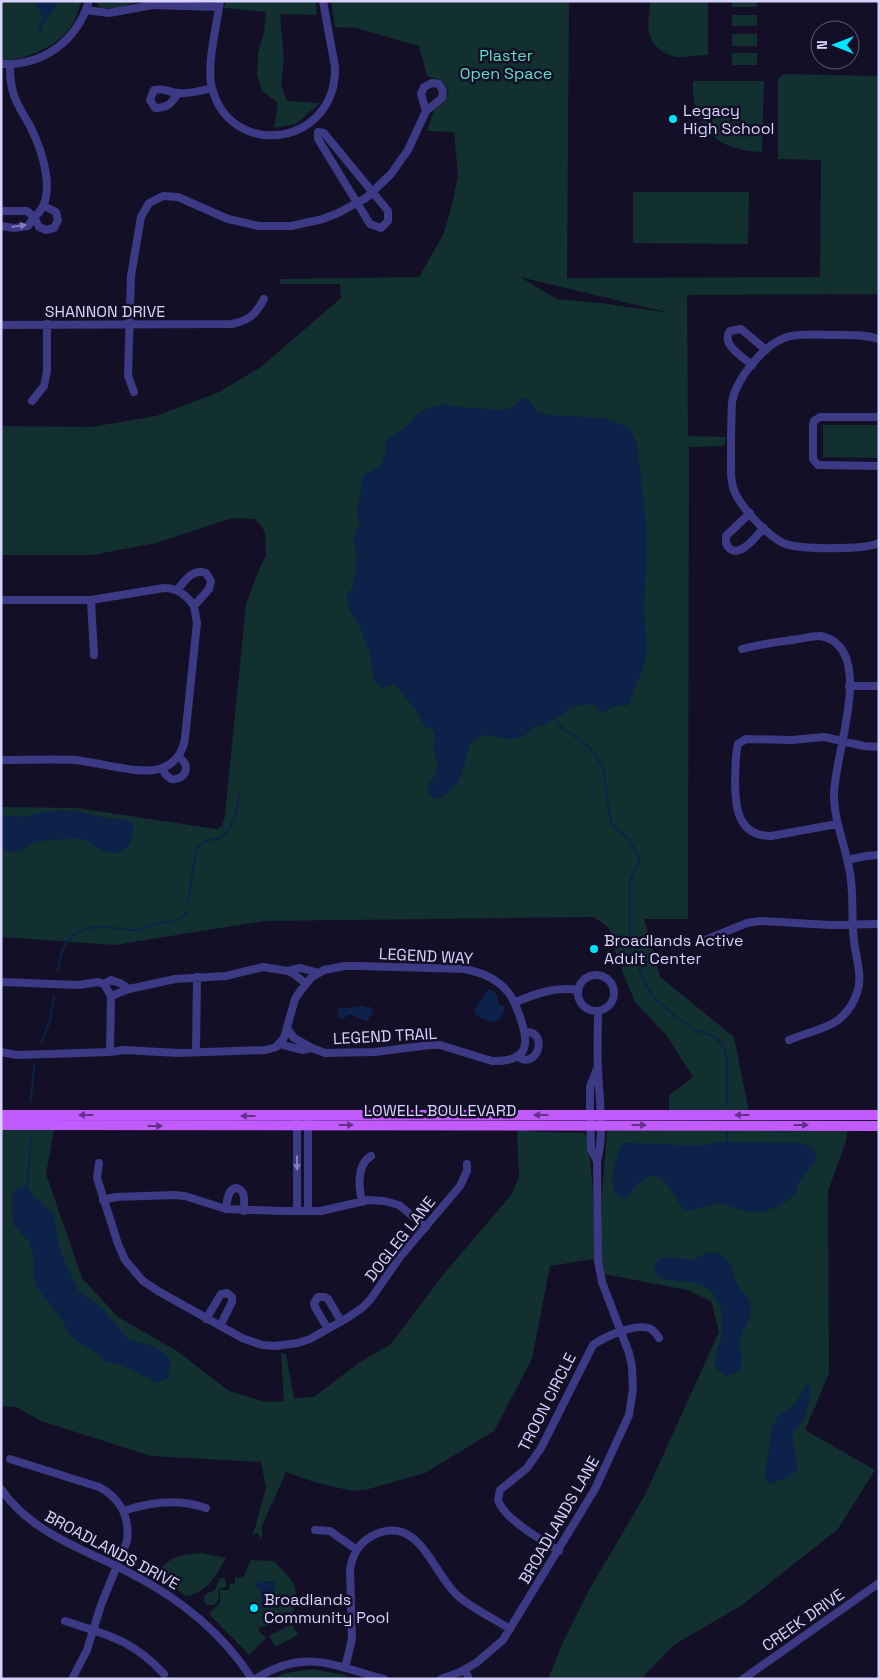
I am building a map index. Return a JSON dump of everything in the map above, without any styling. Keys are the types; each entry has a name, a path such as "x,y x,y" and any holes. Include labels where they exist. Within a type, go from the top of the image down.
{"main road":[{"name":"LOWELL BOULEVARD","path":"1,1126 308,1120 595,1120 879,1115"},
{"name":"LOWELL BOULEVARD","path":"1,1116 297,1121"},
{"name":"LOWELL BOULEVARD","path":"595,1120 879,1126"}],"street":[{"path":"1,64 33,61 55,50 73,33 89,1"},
{"path":"86,10 109,13 153,5 220,4 210,70 212,88 216,99 226,115 239,126 254,133 274,136 285,135 304,128 312,122 326,106 334,87 335,76 323,1"},
{"path":"1,226 14,228 28,226 44,206 47,193 42,158 30,126 13,94 10,64"},
{"path":"178,93 196,92 212,88"},
{"path":"134,392 128,376 131,276 141,217 147,200 171,195 178,196 228,219 244,223 291,226 323,219 356,204 391,174 401,162 416,136 426,111"},
{"path":"312,122 318,132 318,139 356,204 370,224 381,228 388,222 388,211 324,133 318,132"},
{"path":"333,165 344,157"},
{"path":"1,211 27,211 34,217 39,227 46,230 54,228 58,220 56,212 44,206"},
{"name":"SHANNON DRIVE","path":"1,325 232,324 256,314 264,299"},
{"path":"32,401 44,386 47,324"},
{"path":"210,324 210,334"},
{"path":"752,365 728,344 727,337 730,331 741,329 766,350"},
{"path":"879,339 864,335 796,335 779,340 766,350 738,383 732,402 731,478 735,494 740,502 764,528 782,543 800,547 865,547 879,544"},
{"path":"879,417 820,417 814,421 813,425 813,460 818,465 879,466"},
{"path":"750,513 726,536 726,545 735,551 742,550 764,528"},
{"path":"177,590 197,571 206,573 210,577 211,585 194,606"},
{"path":"1,600 91,600 159,588 177,590 190,599 197,614 185,738 183,748 178,757 163,768 149,771 75,760 1,760"},
{"path":"91,600 94,655"},
{"path":"742,649 819,636 838,645 844,652 848,663 849,704 836,769 834,794 837,824 847,860 852,889 852,925 860,980 858,992 844,1016 833,1025 804,1033 789,1040"},
{"path":"849,686 879,686"},
{"path":"837,824 771,836 762,836 754,833 746,826 737,811 735,803 738,744 746,739 792,740 824,737 864,746 879,747"},
{"path":"163,768 165,774 171,779 174,780 182,777 186,767 184,762 178,757"},
{"path":"847,860 879,855"},
{"path":"705,940 747,923 760,921 797,924 879,924"},
{"name":"LEGEND WAY","path":"288,1030 296,999 306,983 319,973 344,966 467,970 493,979 516,1002"},
{"name":"LEGEND WAY","path":"111,996 176,978 226,976 263,968 288,971 306,983"},
{"name":"LEGEND WAY","path":"288,971 300,968 319,973"},
{"path":"598,975 608,980 613,989 612,1001 608,1006 598,1011 587,1009 580,1001 578,990 587,977 598,975"},
{"path":"196,1052 197,977"},
{"path":"104,984 111,980 120,983 129,990"},
{"path":"1,982 79,985 98,982 104,984 111,996 110,1052"},
{"path":"516,1002 547,991 560,989 578,990"},
{"name":"LEGEND TRAIL","path":"288,1030 294,1038 325,1053 375,1052 440,1045 492,1061 510,1060 517,1056 523,1060 529,1060 536,1054 539,1045 536,1037 530,1032 526,1032 516,1002"},
{"name":"BROADLANDS LANE","path":"441,1679 465,1670 486,1656 503,1640 559,1551 603,1474 629,1414 632,1402 633,1377 629,1353 600,1275 598,1262 597,1161 591,1150 598,1066 598,1011"},
{"path":"1,1052 17,1055 124,1050 170,1053 256,1052 276,1047 288,1030"},
{"path":"517,1056 524,1049 526,1032"},
{"name":"LEGEND TRAIL","path":"279,1044 302,1050 312,1048"},
{"path":"308,1120 308,1211"},
{"path":"297,1121 297,1211"},
{"path":"362,1202 359,1181 362,1168 371,1156"},
{"name":"DOGLEG LANE","path":"99,1163 96,1178 120,1252 130,1268 148,1285 220,1326 250,1341 275,1346 298,1343 314,1337 354,1314 370,1300 400,1257 460,1186 467,1170 467,1164"},
{"path":"226,1209 229,1193 236,1188 240,1189 243,1194 244,1211"},
{"path":"103,1200 116,1197 173,1194 226,1209 244,1211 321,1211 375,1200 394,1203 426,1227"},
{"path":"206,1318 221,1294 228,1293 232,1297 232,1302 220,1326"},
{"path":"328,1329 315,1307 314,1302 318,1297 328,1299 341,1321"},
{"name":"TROON CIRCLE","path":"559,1551 528,1532 513,1519 500,1505 495,1492 527,1468 538,1453 586,1348 621,1332 643,1327 651,1329 660,1338"},
{"path":"10,1459 99,1486 112,1496 124,1511 127,1520 127,1540 101,1605 84,1658 72,1679"},
{"name":"BROADLANDS DRIVE","path":"2,1491 33,1523 52,1535 151,1584 193,1612 227,1646 253,1679"},
{"path":"124,1511 142,1504 155,1503 186,1503 206,1508"},
{"path":"315,1530 330,1531 356,1550"},
{"path":"345,1668 352,1639 350,1570 352,1562 356,1550 368,1538 382,1532 397,1532 411,1537 423,1546 444,1580 458,1596 510,1629"},
{"name":"CREEK DRIVE","path":"743,1679 879,1583"},
{"path":"65,1621 126,1642 146,1656 164,1674"},
{"path":"253,1679 276,1667 294,1662 322,1661 384,1679"},
{"path":"465,1670 469,1679"}],"green space":[{"path":"1,1 81,1 71,26 60,39 36,53 9,60 1,60"},
{"path":"96,1 139,1 118,8 100,8"},
{"path":"226,1 316,1 317,15 280,14 284,60 281,85 287,101 320,103 296,124 274,128 278,103 262,91 257,75 258,53 264,33 266,12 224,8"},
{"name":"Plaster Open Space","path":"331,1 569,1 567,278 820,277 821,160 778,159 778,79 784,74 879,76 879,294 687,295 688,436 726,437 724,446 689,447 688,919 644,919 660,977 734,1037 749,1112 669,1110 669,1095 693,1077 667,1036 635,1002 618,961 609,928 594,917 263,921 115,945 1,937 1,807 77,808 216,829 222,826 225,815 246,604 266,556 265,533 255,519 232,518 156,543 93,555 1,555 1,426 91,427 156,416 219,392 261,367 341,298 340,284 280,284 280,279 419,277 444,233 458,175 454,132 427,131 434,110 444,102 449,91 442,81 427,76 419,46 356,28 335,27","holes":["520,277 670,313 557,299"]},
{"path":"650,1 706,1 708,3 708,55 675,57 657,47 649,33"},
{"path":"732,1 757,1 757,7 732,7"},
{"path":"732,15 757,15 757,26 732,26"},
{"path":"732,34 757,34 757,46 732,46"},
{"path":"732,53 757,53 757,65 732,65"},
{"path":"693,81 764,81 762,152 746,151 732,147 710,133 702,123 697,111"},
{"path":"633,192 749,192 748,244 633,243"},
{"path":"823,425 879,425 879,458 823,457"},
{"path":"848,1129 846,1141 828,1191 829,1373 805,1430 875,1470 838,1529 742,1605 674,1645 641,1679 548,1679 563,1642 589,1590 645,1495 719,1332 711,1301 687,1290 604,1274 601,1256 602,1193 608,1130"},
{"path":"1,1130 54,1130 46,1174 82,1278 118,1317 177,1351 229,1391 266,1402 284,1401 281,1353 286,1354 294,1398 314,1397 360,1362 391,1344 443,1275 511,1195 519,1177 517,1130 584,1133 588,1137 593,1193 594,1259 550,1266 532,1359 494,1431 425,1473 369,1489 352,1491 314,1482 286,1472 262,1526 262,1539 257,1533 253,1535 266,1488 261,1462 151,1456 41,1421 16,1407 1,1406"},
{"path":"201,1553 226,1558 214,1577 201,1591 186,1596 156,1575 170,1560"},
{"name":"Broadlands Community Pool","path":"251,1560 274,1561 291,1579 296,1589 296,1596 292,1614 267,1615 268,1626 258,1627 259,1631 266,1638 249,1655 209,1614 220,1602 220,1590 229,1590 230,1584 235,1584 235,1578 243,1578"},
{"path":"220,1578 226,1580 226,1587 219,1589 218,1599 214,1605 207,1605 204,1601 204,1596 215,1590"},
{"path":"292,1624 298,1635 275,1647 269,1636"},
{"path":"312,1669 344,1675 352,1679 272,1679 286,1673"}],"water":[{"path":"33,1 60,1 47,17 40,33 37,32 43,17"},
{"path":"524,398 528,399 538,412 549,415 603,418 630,428 637,444 646,522 647,550 644,608 647,652 642,671 631,697 632,700 626,706 613,707 602,714 598,707 589,704 571,707 559,717 543,725 532,727 525,735 517,738 479,736 469,747 464,767 457,783 445,796 434,799 428,792 427,787 437,771 434,735 431,729 425,727 414,707 396,686 392,684 382,688 374,681 370,654 360,628 349,609 348,592 352,589 356,571 357,555 353,543 360,522 356,512 362,478 365,474 381,465 386,451 385,445 389,438 410,423 418,413 442,404 504,410 515,406"},
{"path":"61,810 128,820 134,826 129,845 120,852 115,853 108,853 81,839 41,841 16,852 1,848 1,815 23,817"},
{"path":"489,989 496,994 498,1004 504,1006 502,1016 494,1022 475,1014 474,1010"},
{"path":"361,1005 371,1007 373,1012 367,1021 348,1014 343,1020 338,1016 337,1010 340,1008 354,1006 357,1008"},
{"path":"719,1142 798,1143 811,1147 817,1156 814,1164 800,1181 796,1192 786,1202 765,1211 744,1211 722,1204 694,1210 684,1210 663,1180 651,1176 638,1183 624,1199 618,1196 614,1190 614,1164 624,1143 672,1144 680,1146 706,1145"},
{"path":"26,1186 54,1215 58,1243 79,1292 99,1305 128,1339 155,1347 170,1359 168,1377 165,1380 156,1382 122,1365 105,1362 96,1352 80,1344 71,1336 58,1314 38,1289 34,1278 34,1257 29,1242 13,1224 12,1195 15,1189"},
{"path":"710,1252 718,1253 727,1259 738,1285 751,1304 750,1317 740,1341 741,1366 739,1371 727,1376 719,1371 715,1365 722,1321 720,1306 713,1294 696,1283 659,1278 654,1270 660,1259 668,1257 692,1260"},
{"path":"806,1384 810,1386 807,1412 797,1429 792,1433 798,1470 787,1478 770,1484 764,1475 771,1431 778,1416 795,1404"},
{"path":"257,1581 275,1581 274,1608 261,1608 261,1591 256,1587"}],"waterway":[{"path":"555,718 561,727 589,747 603,767 611,823 627,838 638,854 639,863 630,880 630,933 631,949 644,981 652,995 676,1017 695,1030 712,1036 724,1048 727,1058 727,1106"},
{"path":"188,903 196,851 203,843 219,838 226,833 234,820 240,794"},
{"path":"58,971 61,953 69,939 82,930 101,927 139,929 180,919 187,910"},
{"path":"41,1042 50,1021 54,996"},
{"path":"31,1101 34,1065"},
{"path":"727,1133 727,1142"},
{"path":"27,1189 31,1139"}],"place":[{"name":"Legacy High School","path":"673,119"},
{"name":"Broadlands Active Adult Center","path":"594,949"},
{"name":"Broadlands Community Pool","path":"254,1608"}]}
